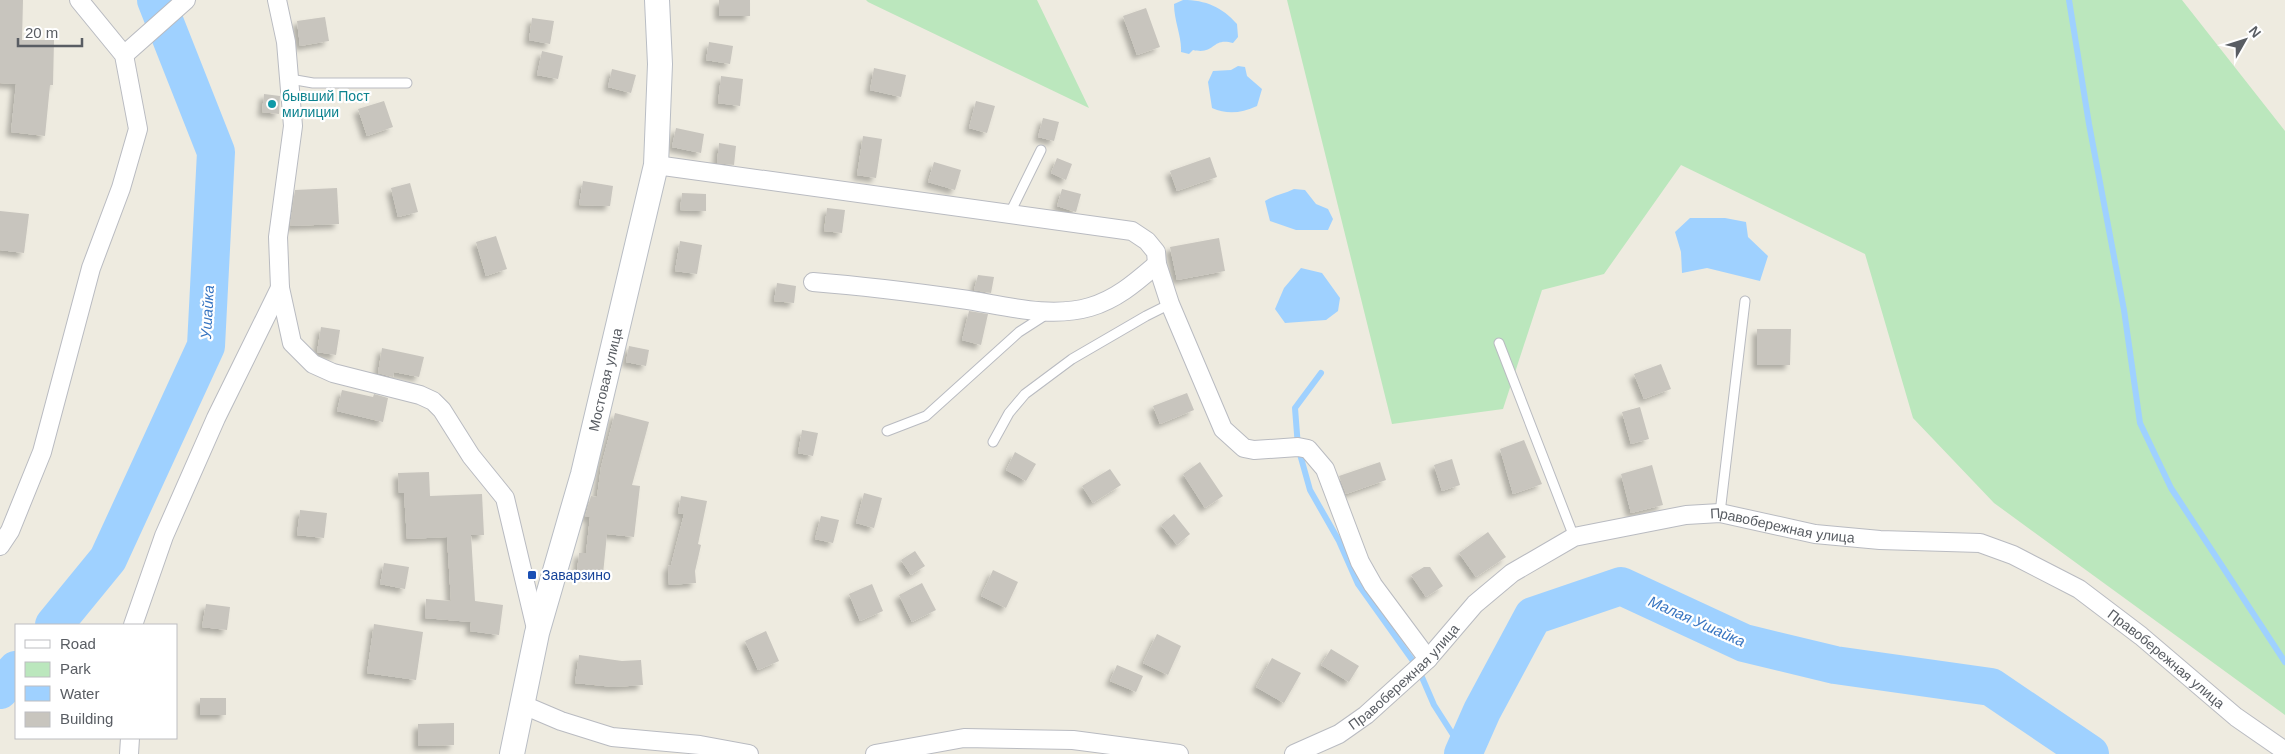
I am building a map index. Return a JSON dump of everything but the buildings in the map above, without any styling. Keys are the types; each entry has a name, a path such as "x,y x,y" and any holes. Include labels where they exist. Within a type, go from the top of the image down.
{"street":[{"path":"0,546 10,531 42,452 88,277 121,188 138,129 128,51 79,0"},
{"path":"128,51 186,0"},
{"path":"277,0 286,42 293,126 278,237 280,288 292,343 313,364 333,373 420,395 433,400 442,410 471,456 505,498 538,633"},
{"name":"Мостовая улица","path":"512,754 521,704 538,633 583,474 656,165 660,64 657,0"},
{"path":"656,165 1132,231 1148,241 1156,252 1157,264 1170,304 1223,429 1244,448 1254,450 1298,446 1308,450 1316,457 1325,469 1360,562 1372,585 1428,659"},
{"path":"813,282 872,287 1050,312 1089,308 1110,300 1127,290 1157,264"},
{"path":"133,624 164,536 243,359 280,288"},
{"name":"Правобережная улица","path":"1294,754 1339,734 1366,715 1428,659 1475,604 1512,573 1574,537 1686,515 1720,513 1815,534 1880,540 1980,543 2013,555 2079,589 2148,642 2236,717 2285,752"},
{"path":"521,704 561,721 612,737 700,745 749,754"},
{"path":"875,754 912,746 973,738 1073,740 1179,754"},
{"path":"129,754 130,739"}],"lane":[{"path":"290,79 313,83 407,82"},
{"path":"1010,213 1041,150"},
{"path":"1720,513 1745,301"},
{"path":"992,442 1009,413 1025,394 1072,359 1170,304"},
{"path":"887,431 926,416 1019,332 1050,312"},
{"path":"1499,343 1574,537"}],"green space":[{"path":"866,0 1037,0 1089,108 868,2"},
{"path":"1287,0 2182,0 2285,131 2285,715 1994,503 1913,418 1865,254 1681,165 1604,274 1542,290 1503,409 1392,424"}],"water":[{"path":"1183,0 1206,3 1225,13 1237,24 1238,37 1233,43 1221,42 1206,50 1193,50 1189,54 1181,52 1174,4"},
{"path":"1238,66 1245,67 1247,76 1262,89 1257,106 1234,112 1224,112 1212,108 1208,82 1213,71 1231,70"},
{"path":"1294,189 1305,190 1316,204 1328,209 1333,219 1328,230 1296,230 1270,221 1265,201"},
{"path":"1690,218 1725,218 1746,222 1748,237 1768,256 1760,281 1707,268 1682,273 1681,252 1675,232"},
{"path":"1301,268 1322,273 1340,298 1338,311 1326,320 1285,323 1275,309 1284,288"}],"waterway":[{"name":"Ушайка","path":"55,624 108,559 206,346 216,152 156,0"},
{"path":"2069,0 2089,124 2124,310 2140,423 2171,488 2285,662"},
{"path":"1321,373 1295,408 1298,447 1310,490 1339,541 1358,584 1418,668 1434,705 1464,752"},
{"name":"Малая Ушайка","path":"1463,754 1482,711 1533,616 1621,586 1744,643 1835,665 1991,687 2090,754"},
{"name":"Ушайка","path":"0,690 15,671"}],"place":[{"name":"бывший Пост милиции","path":"272,104"},
{"name":"Заварзино","path":"532,575"}]}
